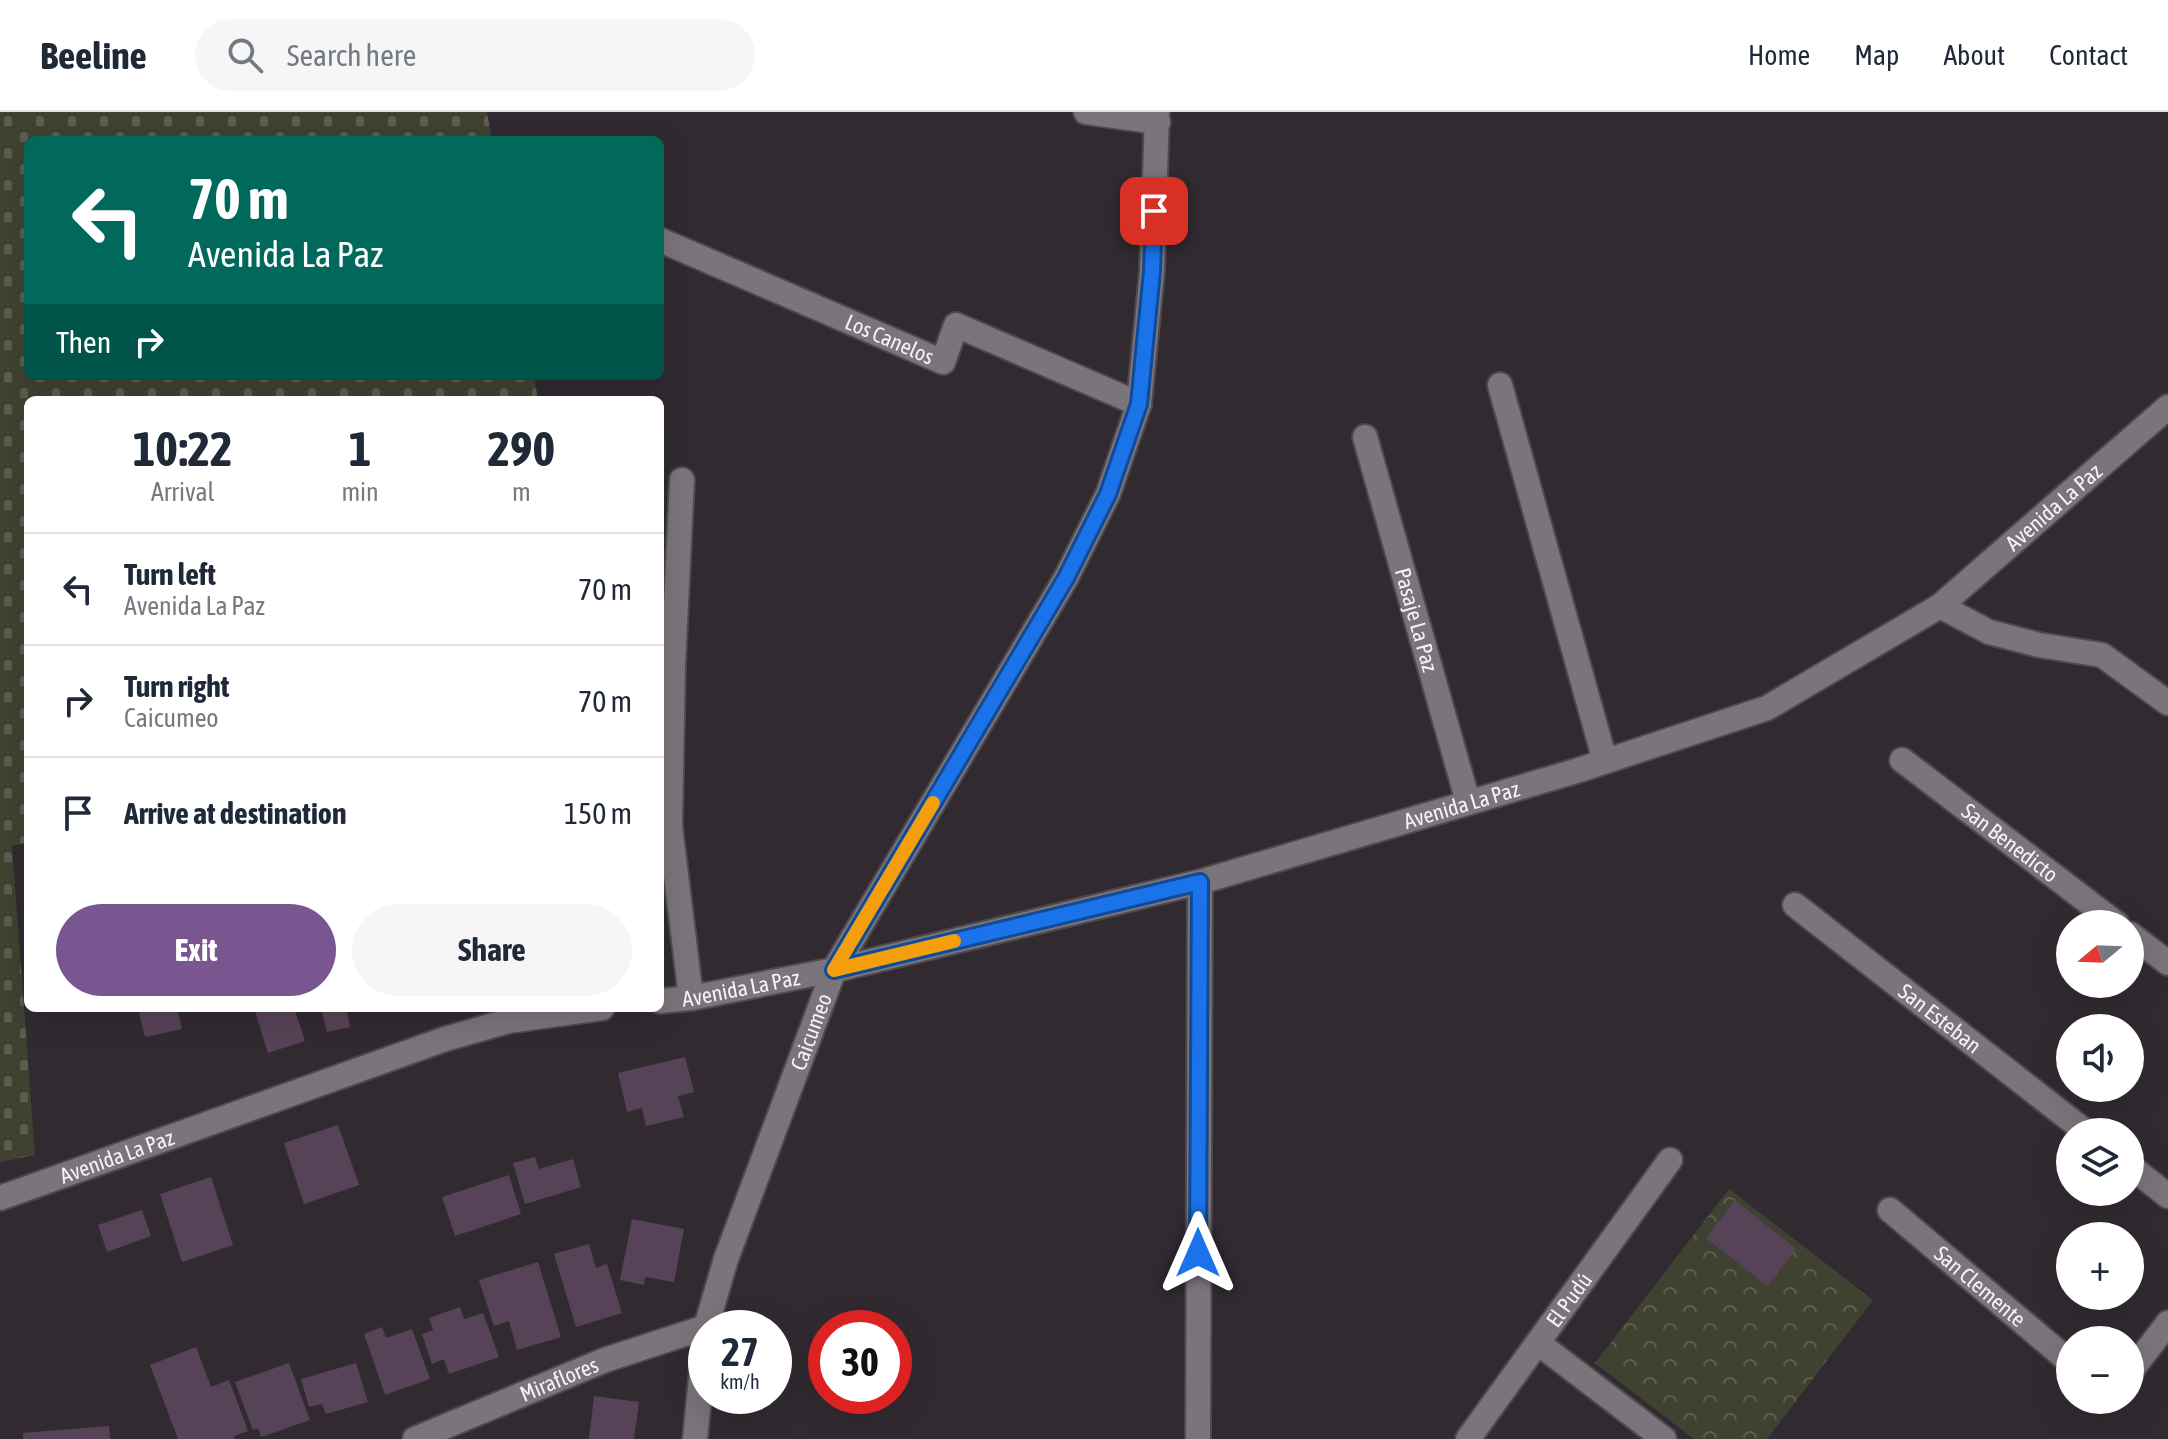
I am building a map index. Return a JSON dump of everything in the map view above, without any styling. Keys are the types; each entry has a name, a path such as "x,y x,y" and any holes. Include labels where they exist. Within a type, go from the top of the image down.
{"street":[{"path":"1086,112 1158,117"},
{"name":"Caicumeo","path":"711,1310 726,1259 834,970 1066,578 1108,494 1139,404 1152,271 1158,117"},
{"name":"Los Canelos","path":"664,242 943,362 956,325 1139,404"},
{"path":"1500,385 1605,761"},
{"name":"Avenida La Paz","path":"664,1001 834,970 1200,882 1605,761 1767,708 1940,606 2168,407"},
{"name":"Pasaje La Paz","path":"1365,437 1468,802"},
{"path":"682,480 673,666 670,826 691,998"},
{"path":"1940,606 1989,632 2039,645 2102,655 2168,703"},
{"name":"San Benedicto","path":"1902,760 2099,910"},
{"path":"1198,1439 1200,882"},
{"name":"San Esteban","path":"1795,905 2068,1118"},
{"path":"2144,945 2168,963"},
{"name":"Avenida La Paz","path":"0,1198 445,1039 508,1021 573,1012"},
{"name":"El Pudú","path":"1468,1439 1670,1160"},
{"path":"2144,1177 2168,1196"},
{"name":"San Clemente","path":"1890,1210 2056,1350"},
{"path":"2144,1354 2168,1323"},
{"name":"Miraflores","path":"415,1439 605,1360 688,1333"},
{"path":"1538,1343 1664,1439"},
{"name":"Caicumeo","path":"695,1439 697,1414"}],"green space":[{"path":"0,112 487,112 491,136 24,136 24,380 535,380 537,396 24,396 24,843 12,846 35,1155 0,1162"},
{"path":"1729,1189 1873,1300 1767,1439 1694,1439 1595,1363"}],"building":[{"path":"139,1012 178,1012 182,1029 145,1037"},
{"path":"255,1012 295,1012 305,1041 268,1053"},
{"path":"322,1012 347,1012 350,1027 327,1032"},
{"path":"685,1057 694,1092 678,1096 684,1117 646,1126 642,1108 627,1112 618,1073"},
{"path":"338,1125 359,1185 304,1204 284,1143"},
{"path":"535,1157 539,1169 573,1159 581,1187 525,1204 513,1163"},
{"path":"509,1175 521,1214 455,1236 442,1197"},
{"path":"211,1177 233,1245 182,1262 160,1194"},
{"path":"1735,1200 1796,1249 1767,1286 1706,1238"},
{"path":"142,1210 151,1236 107,1252 98,1225"},
{"path":"632,1219 684,1229 674,1282 645,1277 644,1285 620,1280"},
{"path":"589,1244 596,1268 607,1264 622,1313 576,1327 554,1254"},
{"path":"538,1262 561,1337 517,1350 509,1321 494,1326 479,1280"},
{"path":"460,1307 464,1319 483,1313 499,1357 449,1374 444,1359 432,1364 422,1334 433,1330 429,1318"},
{"path":"382,1327 386,1338 412,1329 430,1379 385,1395 364,1334"},
{"path":"196,1347 211,1387 229,1380 248,1431 234,1436 235,1439 178,1439 150,1365"},
{"path":"289,1363 310,1420 261,1437 258,1428 253,1430 235,1382"},
{"path":"356,1363 368,1402 326,1414 322,1404 309,1407 301,1379"},
{"path":"594,1396 639,1402 634,1439 589,1439"},
{"path":"109,1426 110,1439 23,1439 23,1433"}],"slow traffic":[{"path":"933,803 834,970 954,941"}],"route":[{"path":"1154,211 1152,271 1139,404 1108,494 1066,578 834,970 1200,882 1198,1253"}]}
